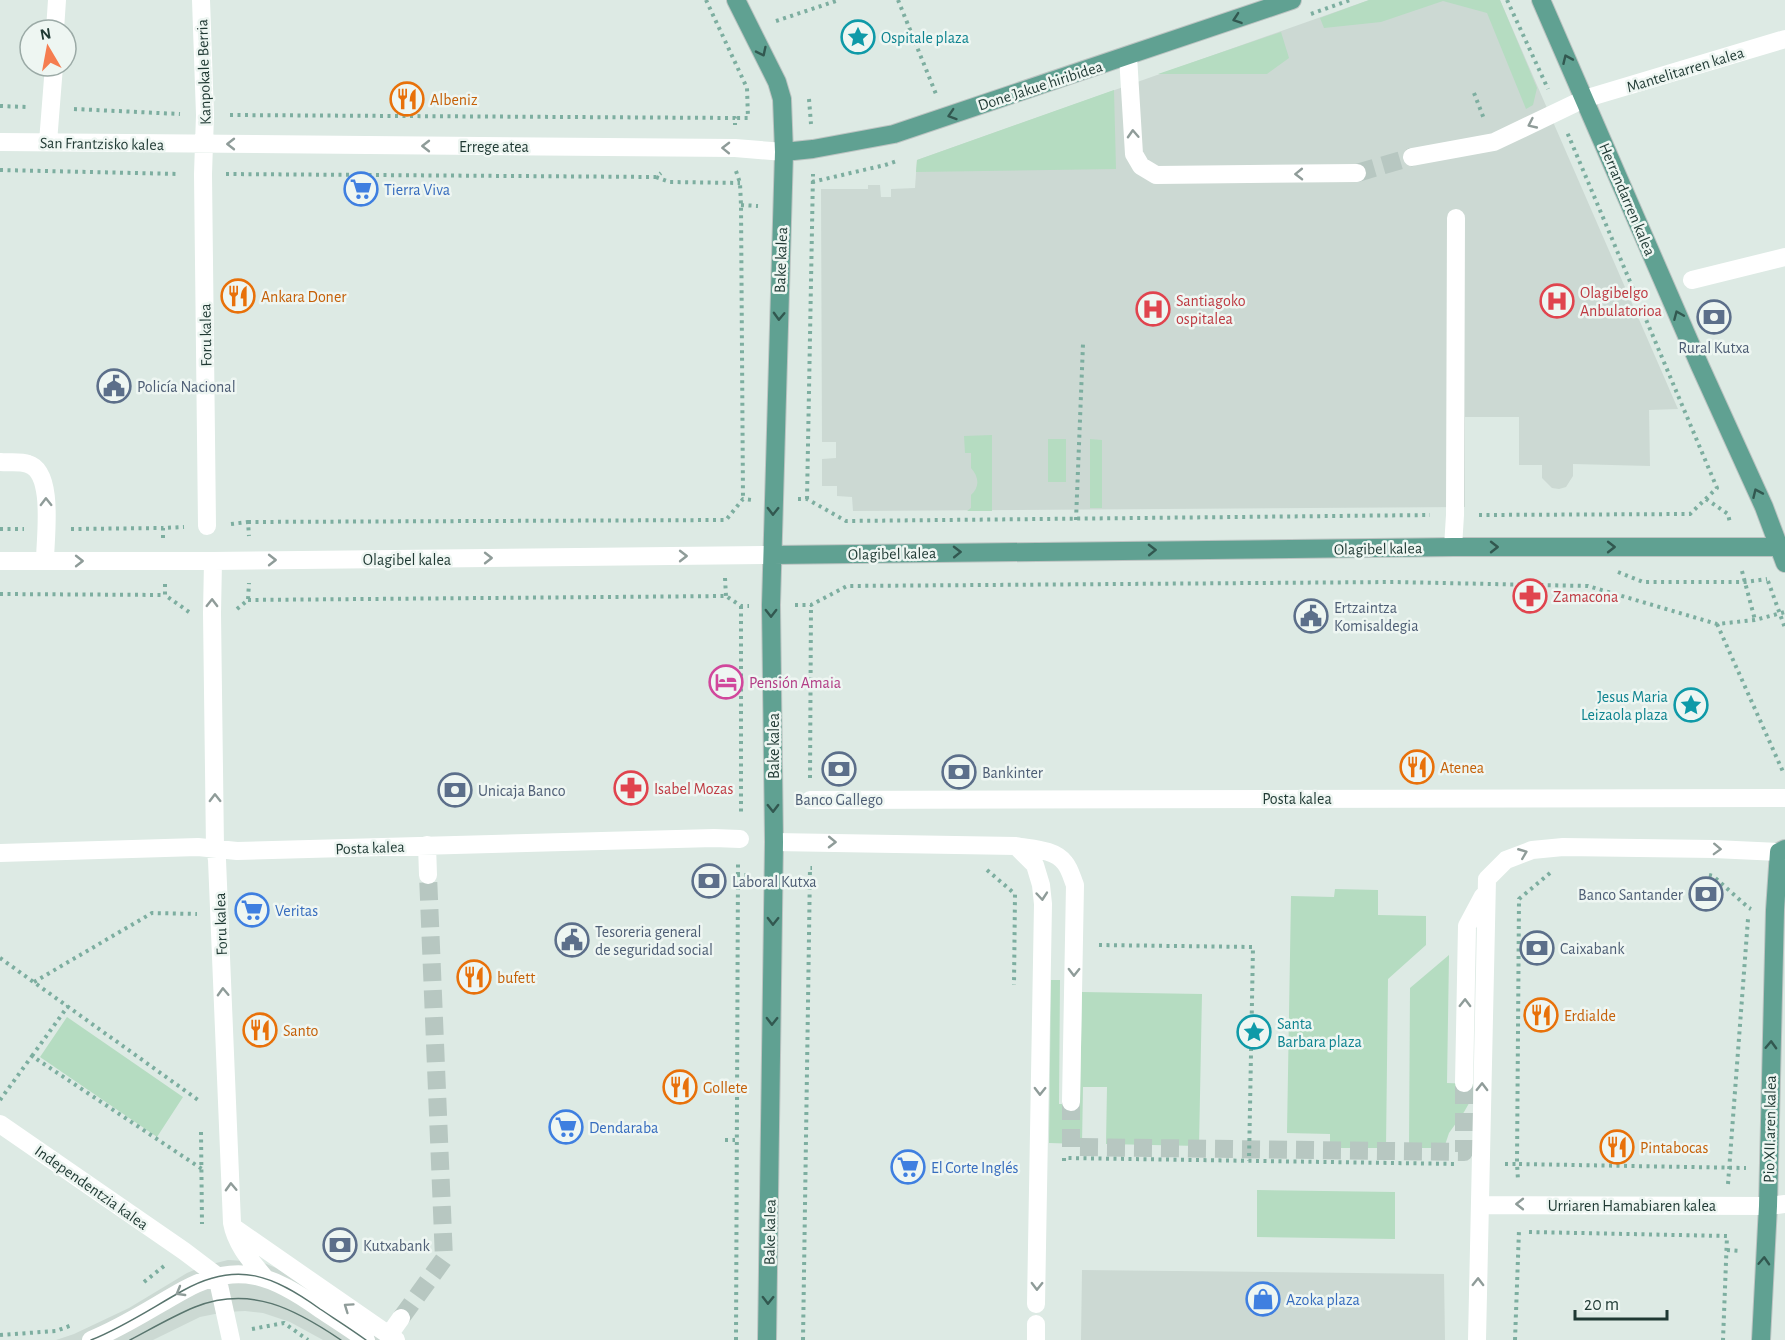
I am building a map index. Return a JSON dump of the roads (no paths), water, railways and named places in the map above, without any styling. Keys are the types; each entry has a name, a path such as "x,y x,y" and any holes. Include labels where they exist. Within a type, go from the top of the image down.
{"main road":[{"name":"Bake kalea","path":"736,0 777,82 782,99 784,152 771,605 774,842 767,1340"},
{"name":"Done Jakue hiribidea","path":"784,152 894,134 1292,0"},
{"name":"Herrandarren kalea","path":"1541,0 1783,552"},
{"name":"Olagibel kalea","path":"773,555 1453,548 1783,552"},
{"name":"Pio XII.aren kalea","path":"1761,1340 1776,1205 1768,1168 1775,910 1782,850"}],"street":[{"path":"56,18 57,0"},
{"name":"Kanpokale Berria","path":"201,0 205,144"},
{"name":"Mantelitarren kalea","path":"1412,157 1494,142 1584,99 1785,39"},
{"path":"1128,56 1134,154 1141,166 1156,175 1357,173"},
{"path":"48,142 53,78"},
{"name":"San Frantzisko kalea","path":"0,142 205,144"},
{"name":"Errege atea","path":"205,144 735,148 784,152"},
{"name":"Foru kalea","path":"205,144 203,174 207,526"},
{"path":"1453,548 1456,218"},
{"path":"1692,280 1785,256"},
{"path":"0,462 27,463 36,468 43,478 46,494 45,561"},
{"name":"Olagibel kalea","path":"0,561 773,555"},
{"name":"Foru kalea","path":"213,561 215,848 233,1227 242,1249 265,1278"},
{"name":"Posta kalea","path":"810,800 1785,798"},
{"name":"Posta kalea","path":"0,853 198,847 237,851 741,838"},
{"path":"774,842 1016,846 1057,855 1065,862 1075,885 1071,1101"},
{"path":"427,846 428,875"},
{"path":"1016,846 1035,865 1041,885 1042,904 1036,1304"},
{"path":"1477,1340 1487,879 1506,860 1532,850 1586,847 1782,850"},
{"path":"1464,1083 1467,926 1485,892"},
{"name":"Independentzia kalea","path":"0,1124 184,1251 226,1275"},
{"name":"Urriaren Hamabiaren kalea","path":"1480,1205 1776,1205"},
{"path":"233,1227 393,1337 401,1318"},
{"path":"91,1340 131,1321 196,1284 226,1275 249,1274 265,1278 296,1292 366,1340"},
{"path":"226,1275 231,1337"}],"tunnel":[{"path":"1357,173 1412,157"},
{"path":"401,1318 444,1259 428,875"},
{"path":"1071,1102 1071,1147 1464,1152 1464,1083"}],"tram line":[{"path":"91,1340 203,1281 239,1274 255,1276 287,1288 366,1340"},
{"path":"130,1340 195,1307 215,1301 235,1299 254,1300 289,1310 341,1340"}],"place":[{"name":"Ospitale plaza","path":"858,37"},
{"name":"Albeniz","path":"407,99"},
{"name":"Tierra Viva","path":"361,189"},
{"name":"Ankara Doner","path":"238,296"},
{"name":"Olagibelgo Anbulatorioa","path":"1557,301"},
{"name":"Santiagoko ospitalea","path":"1153,309"},
{"name":"Rural Kutxa","path":"1714,317"},
{"name":"Policía Nacional","path":"114,386"},
{"name":"Zamacona","path":"1530,596"},
{"name":"Ertzaintza Komisaldegia","path":"1311,616"},
{"name":"Pensión Amaia","path":"726,682"},
{"name":"Jesus Maria Leizaola plaza","path":"1691,705"},
{"name":"Atenea","path":"1417,767"},
{"name":"Banco Gallego","path":"839,769"},
{"name":"Bankinter","path":"959,772"},
{"name":"Isabel Mozas","path":"631,788"},
{"name":"Unicaja Banco","path":"455,790"},
{"name":"Laboral Kutxa","path":"709,881"},
{"name":"Banco Santander","path":"1706,894"},
{"name":"Veritas","path":"252,910"},
{"name":"Tesoreria general de seguridad social","path":"572,940"},
{"name":"Caixabank","path":"1537,948"},
{"name":"bufett","path":"474,977"},
{"name":"Erdialde","path":"1541,1015"},
{"name":"Santo","path":"260,1030"},
{"name":"Santa Barbara plaza","path":"1254,1032"},
{"name":"Gollete","path":"680,1087"},
{"name":"Dendaraba","path":"566,1127"},
{"name":"Pintabocas","path":"1617,1147"},
{"name":"El Corte Inglés","path":"908,1167"},
{"name":"Kutxabank","path":"340,1245"},
{"name":"Azoka plaza","path":"1263,1299"}]}
